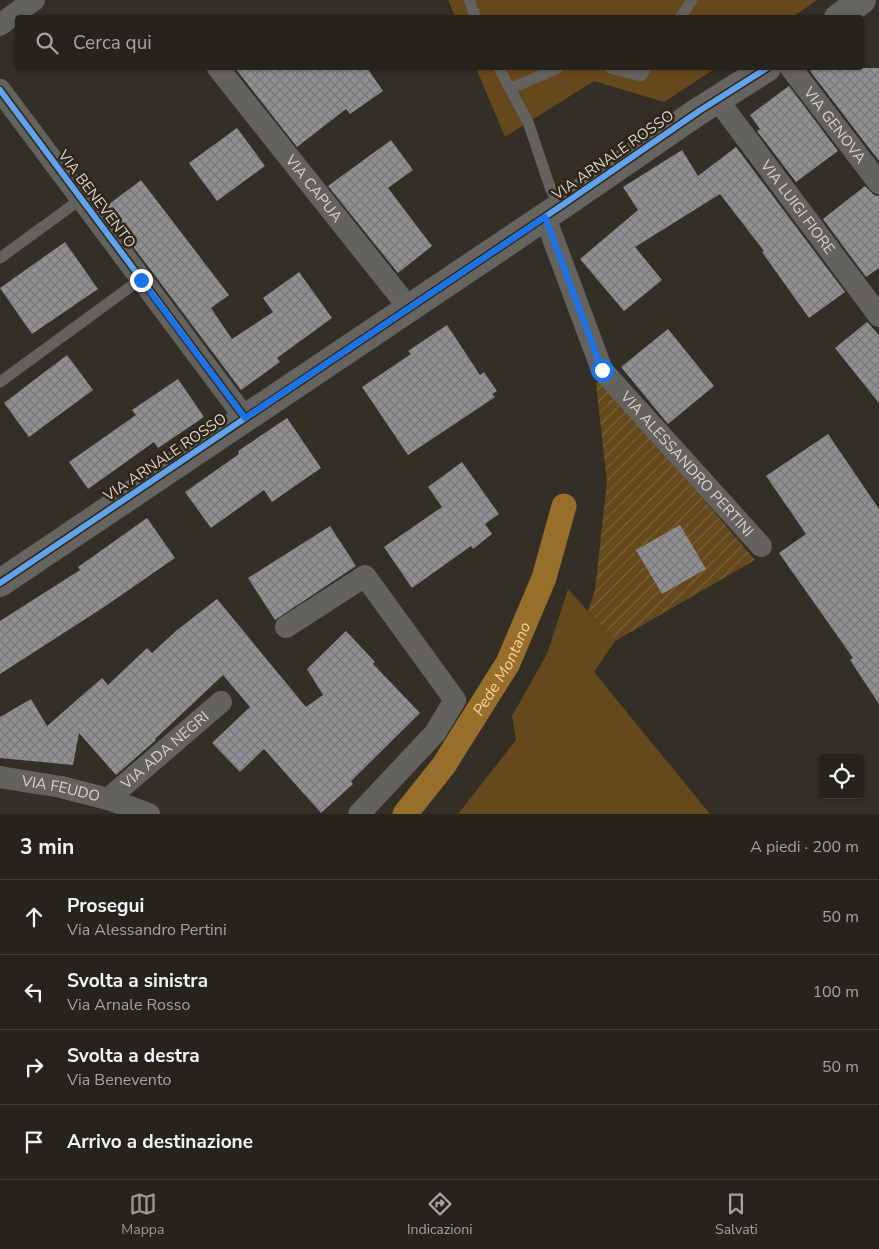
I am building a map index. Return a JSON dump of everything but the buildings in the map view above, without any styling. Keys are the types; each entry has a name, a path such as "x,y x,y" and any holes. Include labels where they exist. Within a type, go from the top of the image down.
{"street":[{"path":"0,25 34,0"},
{"path":"842,15 862,0"},
{"name":"VIA CAPUA","path":"220,70 409,308"},
{"name":"VIA ARNALE ROSSO","path":"0,583 717,99 764,70"},
{"name":"VIA GENOVA","path":"793,70 879,182"},
{"name":"VIA BENEVENTO","path":"0,90 245,418"},
{"name":"VIA LUIGI FIORE","path":"717,99 879,316"},
{"name":"VIA ALESSANDRO PERTINI","path":"546,216 602,370 760,546"},
{"path":"286,627 365,576 455,700 435,733 359,814"},
{"name":"VIA ADA NEGRI","path":"108,799 221,702"},
{"name":"VIA FEUDO","path":"0,778 61,787 108,799 149,814"}],"lane":[{"path":"469,0 475,15"},
{"path":"682,15 692,0"},
{"path":"499,70 528,122 552,190 546,216"},
{"path":"510,89 553,70"},
{"path":"618,70 641,76 645,70"},
{"path":"0,258 82,199"},
{"path":"0,382 141,280"}],"shaded area":[{"path":"448,0 817,0 795,15 454,15"},
{"path":"477,70 713,70 664,102 594,81 505,137"},
{"path":"601,378 755,560 615,641 588,611 595,590 607,482 596,384"},
{"path":"568,589 615,641 594,672 710,814 458,814 516,740 512,716 547,654"}],"waterway":[{"name":"Pede Montano","path":"405,814 444,765 508,663 544,578 564,506"}],"cycle path":[{"path":"0,583 561,206 699,111 764,70"},
{"path":"0,90 245,418"}],"route":[{"path":"141,280 245,418 545,217 602,370"}]}
